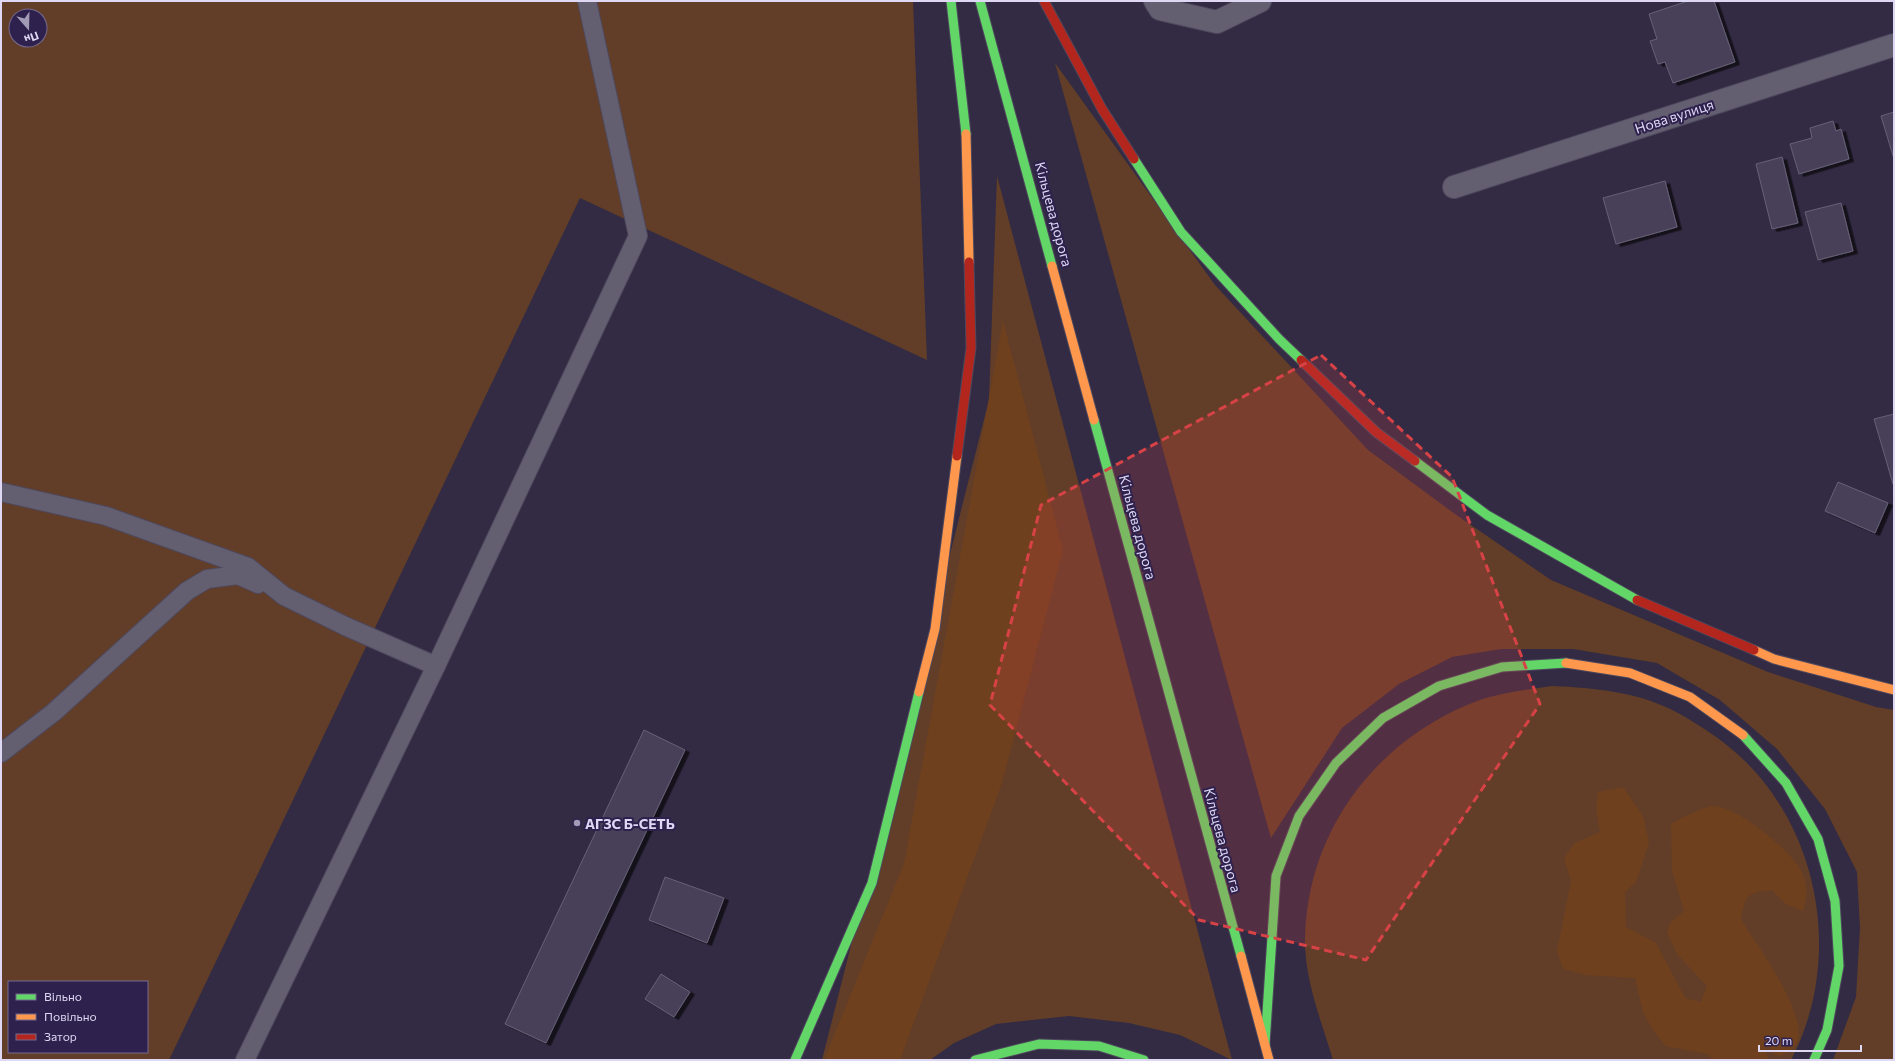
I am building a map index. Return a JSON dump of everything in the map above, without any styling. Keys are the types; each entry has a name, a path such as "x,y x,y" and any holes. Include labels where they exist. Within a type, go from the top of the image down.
{"highway":[{"path":"794,1060 872,883 935,629 971,348 966,131 951,1"},
{"name":"Кільцева дорога","path":"980,1 1269,1060"},
{"path":"1044,1 1102,108 1182,232 1279,338 1376,432 1487,515 1636,600 1774,659 1894,690"},
{"path":"1264,1044 1276,876 1299,816 1336,762 1383,718 1439,686 1502,667 1566,663 1630,673 1690,697 1743,734 1786,783 1818,839 1835,902 1838,966 1827,1030 1814,1060"},
{"path":"975,1060 1039,1044 1099,1046 1144,1060"}],"street":[{"path":"1155,1 1160,9 1217,22 1260,1"},
{"name":"Нова вулиця","path":"1454,187 1894,45"}],"lane":[{"path":"245,1060 436,666 638,236 587,1"},
{"path":"1,492 106,516 248,567 284,596"},
{"path":"1,753 54,712 187,591 207,579 238,575 345,626 436,666"}],"highlighted area":[{"path":"1321,355 1452,477 1540,704 1366,960 1199,920 990,705 1041,505"}],"shaded area":[{"path":"1,1 913,1 927,360 580,198 169,1060 1,1060"},
{"path":"1055,63 1215,285 1368,450 1455,514 1551,580 1768,672 1876,707 1894,710 1894,1060 1833,1060 1856,997 1860,928 1857,872 1825,809 1777,749 1720,700 1657,663 1573,649 1501,649 1452,657 1399,684 1342,728 1271,838"},
{"path":"997,176 1232,1060 1180,1035 1129,1023 1069,1016 996,1024 954,1043 930,1060 822,1060 989,400"},
{"path":"1003,321 1063,550 1002,783 900,1060 824,1060 904,864"},
{"path":"1552,686 1617,692 1648,700 1678,713 1697,724 1731,749 1747,763 1773,794 1793,829 1808,866 1816,905 1819,945 1816,984 1807,1023 1791,1060 1333,1060 1310,984 1305,953 1305,937 1309,899 1318,862 1333,828 1352,797 1375,768 1402,743 1433,722 1477,701 1509,692"},
{"path":"1623,787 1643,816 1649,842 1636,882 1625,892 1626,927 1656,943 1685,998 1701,1002 1707,986 1677,954 1667,932 1670,923 1684,911 1672,871 1671,824 1709,807 1713,806 1723,808 1736,813 1764,832 1789,855 1798,866 1805,880 1806,889 1803,911 1786,904 1772,890 1757,892 1752,894 1746,900 1741,920 1780,981 1796,1017 1799,1033 1796,1045 1781,1056 1774,1054 1765,1044 1768,1060 1713,1060 1708,1054 1666,1046 1653,1030 1643,1012 1635,978 1586,975 1563,969 1557,951 1571,881 1564,858 1575,843 1600,832 1596,809 1598,792"}],"building":[{"path":"1688,1 1714,1 1735,62 1673,83 1665,62 1658,64 1650,41 1657,39 1649,14"},
{"path":"1894,112 1894,159 1881,116"},
{"path":"1833,121 1836,131 1841,129 1849,159 1799,174 1790,144 1812,138 1810,128"},
{"path":"1782,157 1798,223 1772,229 1756,164"},
{"path":"1665,181 1677,227 1616,244 1603,198"},
{"path":"1841,203 1853,251 1818,260 1805,212"},
{"path":"1894,414 1894,484 1893,484 1874,419"},
{"path":"1838,482 1888,503 1875,533 1825,511"},
{"path":"644,730 685,750 546,1043 505,1024"},
{"path":"665,877 724,898 707,943 649,920"},
{"path":"661,974 690,992 674,1017 645,999"}],"traffic: fast":[{"path":"951,1 966,134"},
{"path":"980,1 1052,266"},
{"path":"1134,159 1181,232 1279,339 1301,360"},
{"path":"1094,420 1241,956"},
{"path":"1415,461 1487,515 1637,600"},
{"path":"1265,1044 1276,876 1299,816 1336,763 1383,718 1439,686 1502,667 1566,663"},
{"path":"795,1060 872,883 919,692"},
{"path":"1743,735 1786,783 1818,839 1835,901 1839,966 1827,1030 1814,1060"},
{"path":"975,1060 1039,1044 1099,1046 1144,1060"}],"traffic: slow":[{"path":"966,134 969,262"},
{"path":"1052,266 1094,420"},
{"path":"919,692 935,629 957,456"},
{"path":"1754,650 1774,659 1894,690"},
{"path":"1566,663 1630,673 1690,697 1743,735"},
{"path":"1241,956 1269,1060"}],"traffic: jam":[{"path":"1044,1 1102,109 1134,159"},
{"path":"957,456 971,348 969,262"},
{"path":"1301,360 1376,432 1415,461"},
{"path":"1637,600 1754,650"}],"place":[{"name":"АГЗС Б-СЕТЬ","path":"577,823"}]}
